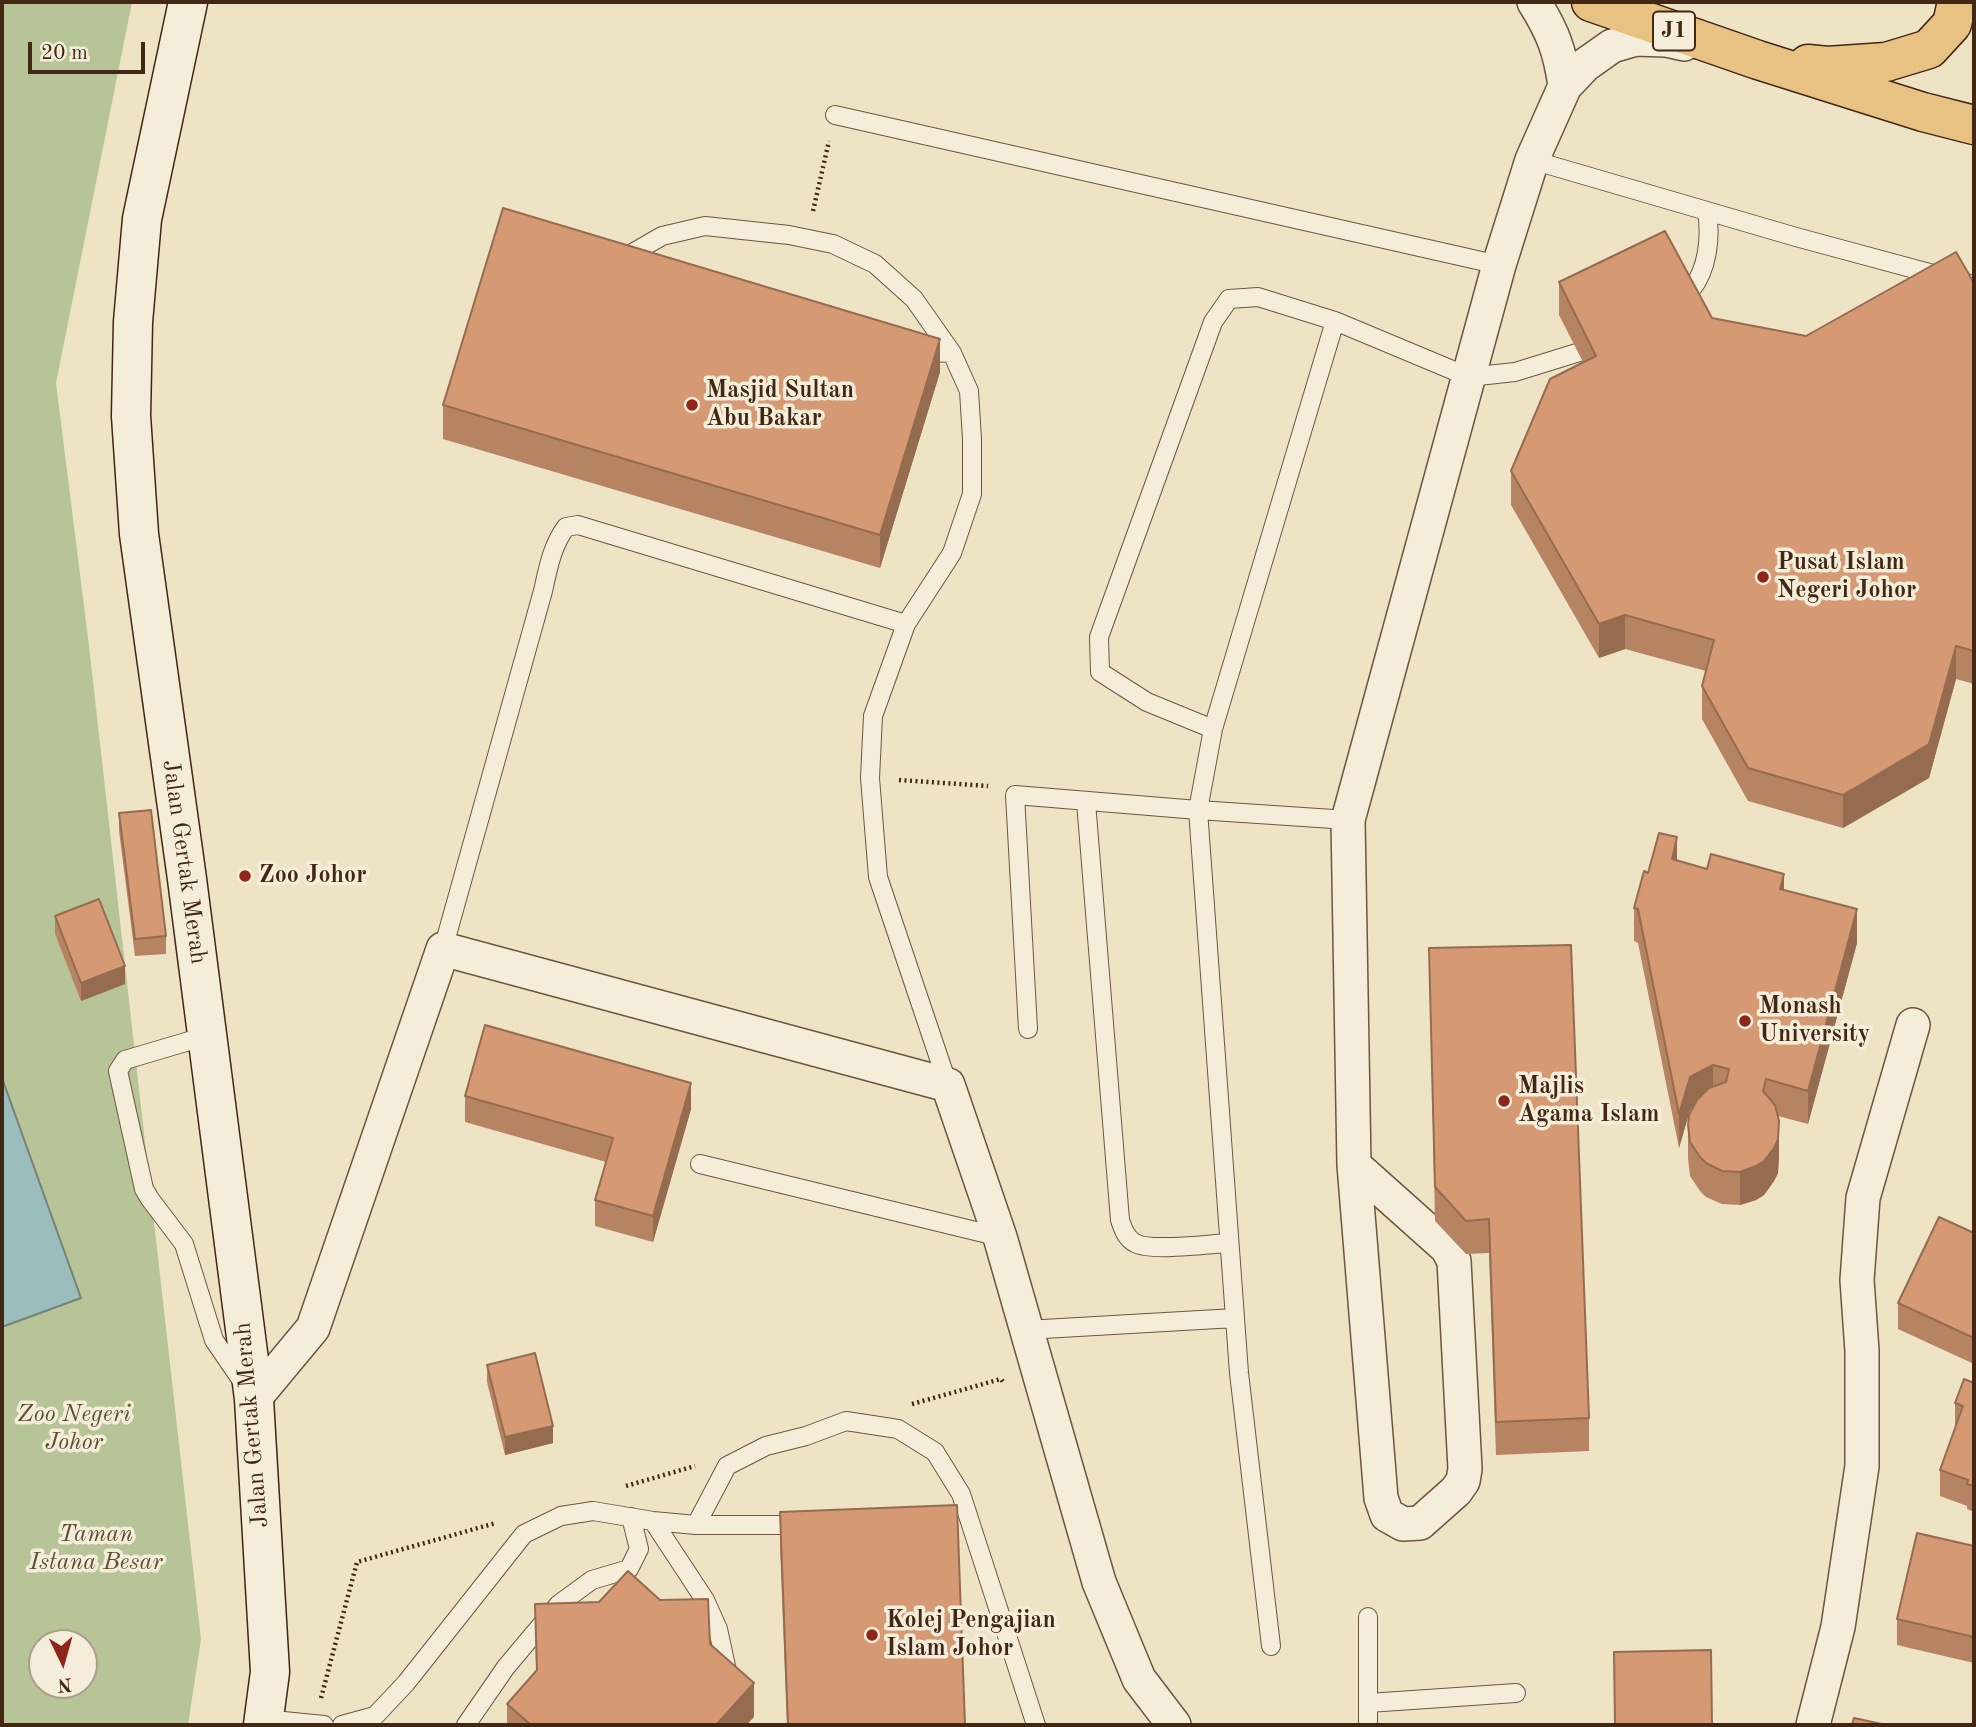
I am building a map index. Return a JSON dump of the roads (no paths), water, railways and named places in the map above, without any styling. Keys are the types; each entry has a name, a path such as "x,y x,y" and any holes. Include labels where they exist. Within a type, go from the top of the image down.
{"main road":[{"name":"Jalan Gertak Merah","path":"188,2 142,219 133,322 131,416 139,534 187,879 254,1399 270,1672 263,1722"},
{"name":"J1","path":"1591,2 1923,113 1974,125"},
{"path":"1758,60 1827,66 1886,62 1929,48 1952,24 1957,2"}],"street":[{"path":"1534,2 1549,25 1561,57 1565,86"},
{"path":"1354,1165 1447,1248 1454,1261 1465,1469 1463,1481 1456,1492 1420,1523 1402,1524 1387,1514 1381,1498 1354,1165 1348,820 1499,265 1532,160 1565,86 1585,65 1612,46 1636,40 1666,40 1758,60"},
{"path":"254,1399 313,1328 443,949 948,1085 1000,1237 1098,1582 1139,1679 1174,1725"},
{"path":"1813,1725 1838,1627 1862,1466 1862,1351 1857,1280 1863,1198 1913,1025"}],"lane":[{"path":"1923,113 1974,143"},
{"path":"835,115 1499,265"},
{"path":"1532,160 1707,212 1974,285"},
{"path":"1663,314 1691,290 1699,276 1708,244 1707,212"},
{"path":"660,269 648,267 631,254 662,236 705,226 789,234 833,244 875,264 914,299 951,353 969,391 972,494 952,553 906,624 873,716 870,778 878,877 948,1085"},
{"path":"1213,729 1147,702 1100,672 1099,637 1213,321 1229,299 1258,297 1335,321 1469,377 1516,372 1612,341"},
{"path":"1271,1646 1239,1373 1198,810 1213,729 1335,321"},
{"path":"901,346 927,352 951,353"},
{"path":"443,949 551,555 557,538 566,527 578,525 906,624"},
{"path":"1028,1029 1015,795 1348,820"},
{"path":"1086,802 1120,1220 1125,1234 1136,1244 1151,1247 1229,1243"},
{"path":"206,1036 125,1060 118,1072 144,1189 184,1244 214,1340 254,1399"},
{"path":"700,1164 1000,1237"},
{"path":"1027,1330 1235,1318"},
{"path":"696,1525 727,1466 766,1446 806,1436 846,1421 898,1429 934,1451 961,1494 1036,1725"},
{"path":"342,1725 374,1721 523,1534 561,1516 593,1511 696,1525 820,1525"},
{"path":"466,1725 506,1667 559,1604 592,1580 629,1569 639,1549 631,1517"},
{"path":"653,1521 705,1600 718,1629 729,1682"},
{"path":"1368,1617 1368,1725"},
{"path":"1368,1703 1516,1693"},
{"path":"263,1722 324,1725"}],"water":[{"path":"2,1078 81,1298 2,1327"}],"place":[{"name":"Masjid Sultan Abu Bakar","path":"692,405"},
{"name":"Pusat Islam Negeri Johor","path":"1763,577"},
{"name":"Zoo Johor","path":"245,876"},
{"name":"Monash University","path":"1745,1021"},
{"name":"Majlis Agama Islam","path":"1504,1101"},
{"name":"Kolej Pengajian Islam Johor","path":"872,1635"}],"park label":[{"name":"Zoo Negeri Johor","path":"74,1429"},
{"name":"Taman Istana Besar","path":"96,1549"}]}
